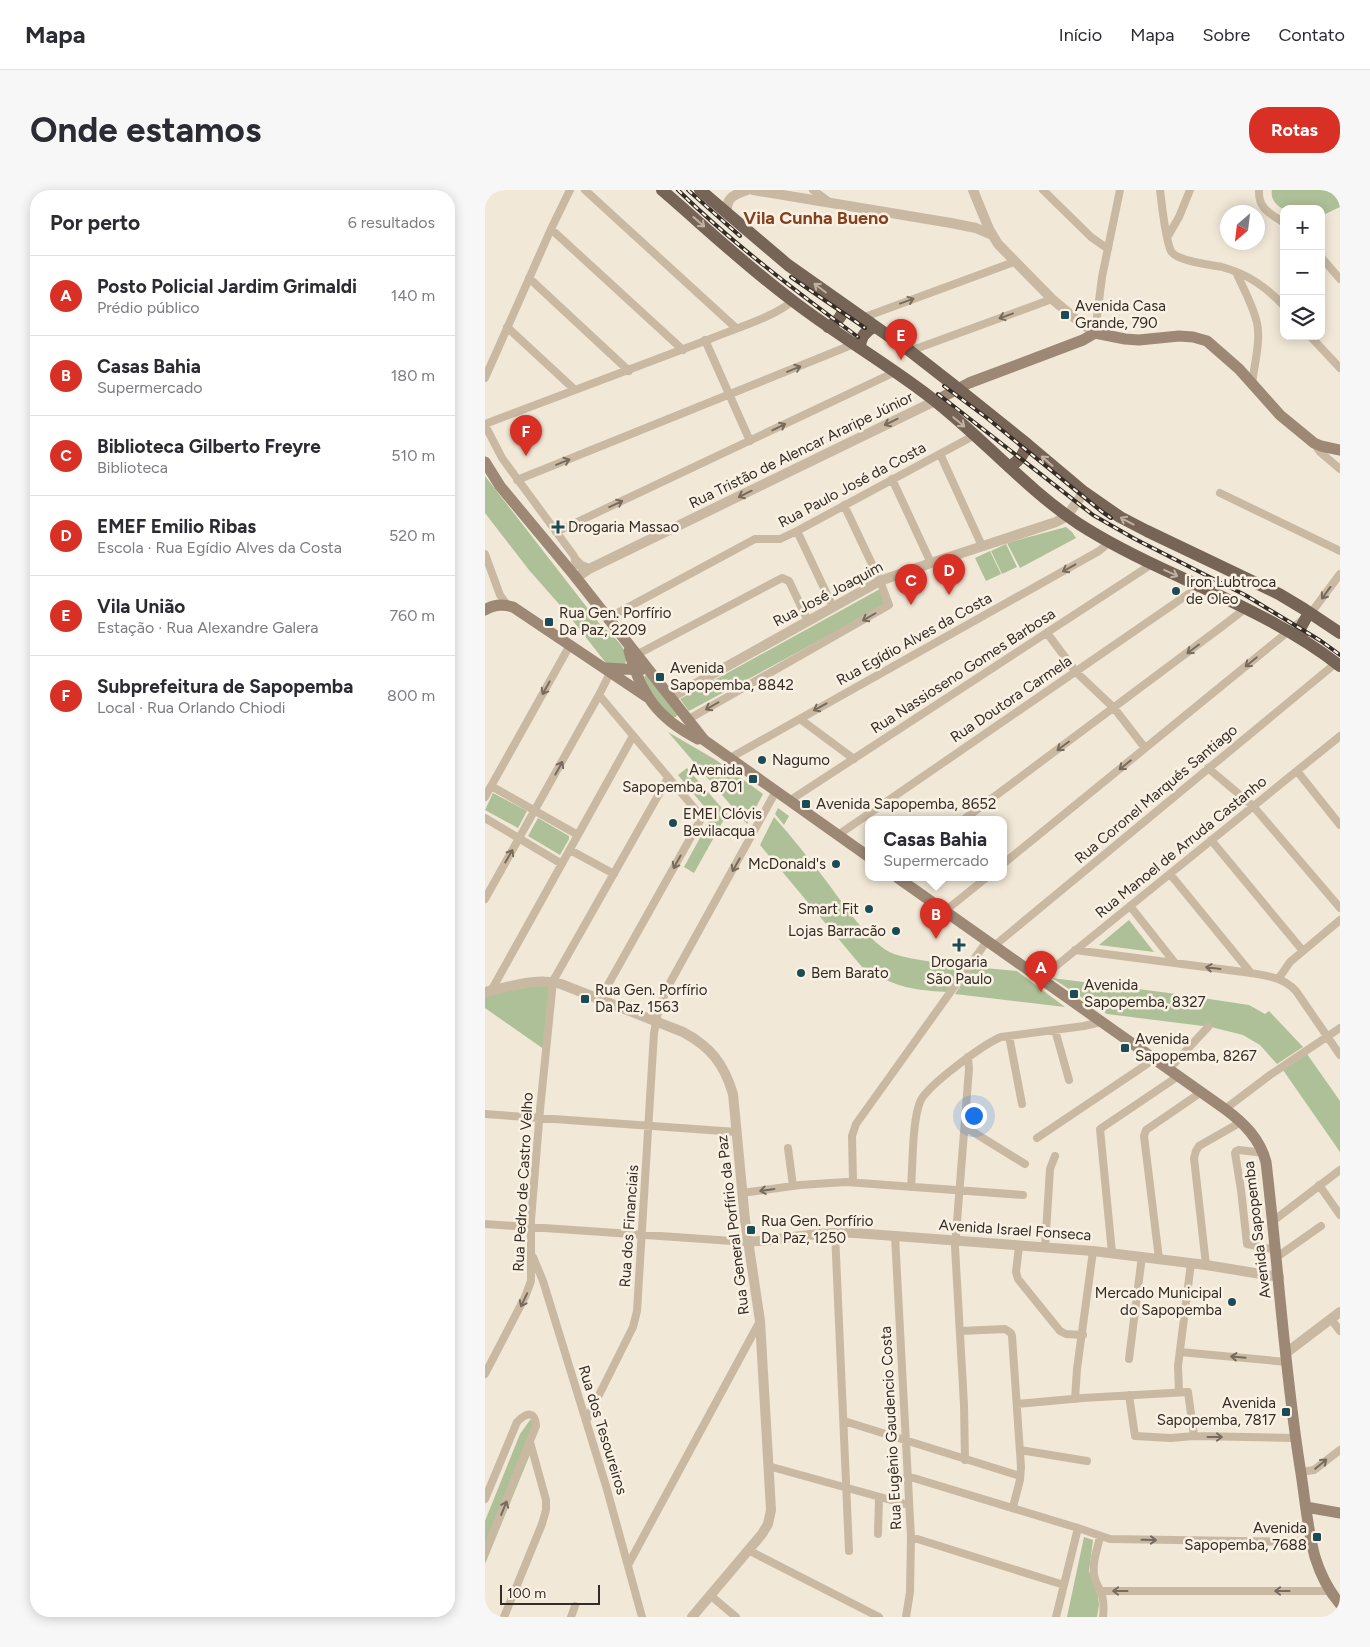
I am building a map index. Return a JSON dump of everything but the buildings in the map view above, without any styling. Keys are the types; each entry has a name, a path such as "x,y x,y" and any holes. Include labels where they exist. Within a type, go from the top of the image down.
{"main road":[{"path":"662,190 792,301 935,401 1067,516 1152,564 1246,608 1289,631 1338,664"},
{"path":"700,190 788,265 958,388 1084,492 1129,522 1279,594 1309,616 1340,633"},
{"path":"828,326 835,324 842,316 845,306"},
{"path":"857,346 868,330 874,327"},
{"path":"1095,333 1139,340 1186,336 1207,340 1239,369 1280,415 1314,443 1340,450"},
{"name":"Rua Tristão de Alencar Araripe Júnior","path":"935,401 958,388 1083,340 1095,333"},
{"path":"1009,467 1020,459 1025,452 1027,444"},
{"path":"485,462 500,486 572,561 575,576 704,740 865,854"},
{"path":"498,603 523,613 647,698 665,717 697,739 704,740"},
{"path":"1303,640 1300,629 1309,616"},
{"path":"627,644 639,683 647,698"},
{"path":"608,670 635,669 653,677"},
{"path":"665,717 677,719 685,717"},
{"name":"Avenida Sapopemba","path":"902,881 1225,1110 1254,1135 1264,1153 1266,1162 1295,1438 1312,1542 1320,1571 1337,1598"},
{"path":"1306,1507 1340,1513"}],"street":[{"path":"485,376 570,190"},
{"path":"585,190 736,328"},
{"path":"727,212 729,200 747,190"},
{"path":"753,190 795,194 967,226 992,235"},
{"path":"813,190 830,202"},
{"path":"973,190 992,235 1014,262 1051,299 1095,333 1102,278 1120,190"},
{"path":"1043,190 1091,237 1108,249"},
{"path":"1160,190 1168,236 1172,252 1175,256 1236,272 1265,287 1280,302"},
{"path":"1168,236 1179,218 1190,190"},
{"path":"1259,190 1259,198 1263,208 1280,219"},
{"path":"551,229 683,350"},
{"path":"862,318 1014,262"},
{"path":"1325,262 1340,279"},
{"path":"1236,272 1257,323 1258,336 1252,384"},
{"path":"529,278 629,371"},
{"path":"909,351 1051,299"},
{"path":"589,569 572,561 557,532 502,458 485,425 683,350 785,308 792,301"},
{"path":"507,327 575,390"},
{"path":"705,340 749,442"},
{"path":"1314,340 1340,367"},
{"path":"517,480 857,346"},
{"path":"557,532 895,372"},
{"name":"Rua Tristão de Alencar Araripe Júnior","path":"575,576 935,401"},
{"name":"Rua Paulo José da Costa","path":"608,618 755,539 780,539 797,531 975,435"},
{"path":"1314,443 1320,452 1340,469"},
{"path":"939,454 982,546"},
{"path":"892,479 931,562"},
{"path":"1067,516 1084,492"},
{"path":"1220,494 1340,550"},
{"path":"685,717 888,606 889,603 880,581 845,505"},
{"name":"Rua José Joaquim","path":"670,698 880,581 931,562 1056,522 1067,516"},
{"path":"797,531 833,607"},
{"name":"Rua Egídio Alves da Costa","path":"730,758 1099,551 1110,542"},
{"path":"485,554 498,603"},
{"name":"Rua Nassioseno Gomes Barbosa","path":"789,801 1152,564"},
{"path":"1007,861 1309,616 1340,574"},
{"path":"636,655 782,578 789,581 808,621"},
{"name":"Rua Doutora Carmela","path":"866,816 1200,586"},
{"path":"968,816 1225,626 1246,608"},
{"path":"1047,633 1076,672 1114,708 1145,748"},
{"path":"485,796 570,645"},
{"name":"Rua Coronel Marqués Santiago","path":"853,1182 853,1136 855,1124 990,943 1338,664"},
{"path":"485,899 599,695 608,670"},
{"path":"599,695 700,815 700,821 600,999"},
{"path":"800,719 854,759"},
{"path":"488,992 633,736"},
{"name":"Rua Manoel de Arruda Castanho","path":"1040,978 1340,736"},
{"path":"1208,768 1253,806 1340,908"},
{"path":"1297,771 1340,825"},
{"path":"553,981 668,778"},
{"path":"491,786 578,835"},
{"name":"Rua dos Financiais","path":"586,1421 625,1343 637,1312 655,1022 659,1006 776,791"},
{"name":"Rua Doutora Carmela","path":"838,835 865,817"},
{"path":"485,818 562,864"},
{"path":"1211,840 1303,951"},
{"path":"570,850 614,874"},
{"path":"1170,874 1251,973"},
{"path":"945,911 982,881"},
{"path":"1130,906 1175,963"},
{"path":"1279,978 1290,962 1340,920"},
{"path":"1075,950 1279,978 1290,984 1296,991 1340,1055"},
{"name":"Rua General Porfírio da Paz","path":"488,992 531,982 553,981 683,1032 696,1039 712,1052 729,1080 733,1094 747,1242 760,1321 771,1503 770,1518 762,1534 692,1617"},
{"name":"Rua Pedro de Castro Velho","path":"485,1374 525,1297 532,1273 531,1227 539,1118 553,981"},
{"path":"911,1187 916,1116 922,1098 927,1092 968,1057 991,1041 1001,1037 1101,1022"},
{"path":"1112,1253 1100,1129 1173,1074 1208,1027"},
{"path":"1225,1110 1270,1075 1340,1028"},
{"path":"1055,1030 1069,1080"},
{"path":"1009,1036 1022,1104"},
{"path":"965,1460 955,1258 969,1069 968,1057"},
{"path":"1037,1138 1153,1060"},
{"path":"1159,1258 1144,1136 1146,1130 1200,1093"},
{"path":"485,1114 737,1132"},
{"path":"1206,1265 1194,1158 1199,1146 1241,1122"},
{"path":"965,1127 1025,1164"},
{"path":"788,1148 793,1186"},
{"path":"1264,1153 1239,1150 1235,1154 1247,1244 1276,1253 1321,1226"},
{"path":"1045,1248 1050,1169 1055,1156"},
{"path":"1273,1221 1340,1170"},
{"path":"741,1193 793,1186 853,1182 1023,1195"},
{"path":"1319,1185 1340,1215"},
{"path":"485,1224 747,1242"},
{"path":"835,1232 849,1551"},
{"name":"Avenida Israel Fonseca","path":"747,1242 835,1232 1093,1251 1159,1258 1279,1277"},
{"name":"Rua Eugênio Gaudencio Costa","path":"895,1236 911,1537 910,1592 906,1617"},
{"path":"1019,1246 1016,1272 1018,1278 1060,1331 1066,1334 1083,1335"},
{"path":"1075,1399 1077,1369 1093,1251"},
{"name":"Rua dos Tesoureiros","path":"531,1253 543,1281 606,1486 642,1617"},
{"path":"1129,1359 1142,1256"},
{"path":"1179,1392 1178,1366 1191,1263"},
{"path":"1180,1352 1286,1357 1340,1312"},
{"path":"1331,1319 1340,1331"},
{"path":"628,1565 760,1321"},
{"path":"960,1331 1005,1329 1011,1333 1020,1450 1020,1476 1013,1507"},
{"path":"1017,1404 1188,1392 1194,1436"},
{"path":"1129,1395 1135,1436 1171,1438 1194,1436 1295,1438"},
{"path":"485,1499 517,1422 523,1415 529,1414 535,1418 537,1426 485,1553"},
{"path":"844,1421 1020,1476"},
{"path":"504,1617 543,1524 546,1510 542,1484 530,1442"},
{"path":"1020,1450 1087,1461"},
{"path":"1301,1472 1313,1470 1340,1450"},
{"path":"768,1466 909,1505"},
{"path":"907,1476 1013,1507 1110,1539 1312,1542"},
{"path":"878,1534 879,1497"},
{"path":"1056,1617 1078,1528"},
{"path":"911,1537 1064,1585"},
{"path":"1101,1537 1094,1561 1094,1571 1095,1580 1101,1591 1104,1604 1103,1617"},
{"path":"748,1550 879,1617"},
{"path":"1101,1591 1337,1598"},
{"path":"710,1595 736,1617"},
{"path":"571,1617 575,1606"}],"green space":[{"path":"1272,190 1336,190 1340,197 1340,207 1325,214 1325,205 1280,205 1280,207 1272,196"},
{"path":"485,476 599,623 623,648 626,654 624,665 606,663 566,612 529,570 485,513"},
{"path":"1066,527 1076,538 1020,568 1007,543"},
{"path":"1006,544 1017,567 1002,574 991,551"},
{"path":"990,551 1001,574 986,581 975,558"},
{"path":"880,589 885,605 689,711 680,699"},
{"path":"646,675 678,714 676,717 671,717 654,700 644,677"},
{"path":"668,732 716,760 763,794 747,824"},
{"path":"687,768 727,814 694,873 684,867 712,816 678,775"},
{"path":"493,793 527,811 518,828 485,810"},
{"path":"778,808 789,816 784,825 775,814"},
{"path":"774,817 808,857 857,922 885,949 894,954 912,958 966,966 947,992 902,986 883,979 862,967 760,845"},
{"path":"538,818 569,836 560,855 528,836"},
{"path":"1129,920 1154,952 1099,945"},
{"path":"973,967 1017,971 1065,1007 955,994"},
{"path":"1052,978 1249,1005 1265,1014 1269,1011 1303,1047 1277,1064 1260,1045 1243,1035 1211,1027 1107,1014"},
{"path":"553,981 545,1050 485,1008 485,993"},
{"path":"1307,1054 1340,1101 1340,1152 1283,1070"},
{"path":"530,1420 537,1422 533,1447 485,1564 485,1521 520,1434"},
{"path":"1084,1537 1093,1540 1089,1571 1098,1596 1097,1617 1067,1617"}],"railway":[{"path":"678,190 788,285 858,337"},
{"path":"688,190 740,236"},
{"path":"791,277 865,328"},
{"path":"944,386 987,418 1111,518"},
{"path":"938,394 1093,515 1135,539 1245,595 1321,641 1340,655"}],"place":[{"name":"Avenida Casa Grande, 790","path":"1065,315"},
{"name":"Vila União","path":"901,360"},
{"name":"Subprefeitura de Sapopemba","path":"526,456"},
{"name":"Drogaria Massao","path":"558,527"},
{"name":"Iron Lubtroca de Oleo","path":"1176,591"},
{"name":"EMEF Emilio Ribas","path":"949,595"},
{"name":"Biblioteca Gilberto Freyre","path":"911,605"},
{"name":"Rua Gen. Porfírio Da Paz, 2209","path":"549,622"},
{"name":"Avenida Sapopemba, 8842","path":"660,677"},
{"name":"Nagumo","path":"762,760"},
{"name":"Avenida Sapopemba, 8701","path":"753,779"},
{"name":"Avenida Sapopemba, 8652","path":"806,804"},
{"name":"EMEI Clóvis Bevilacqua","path":"673,823"},
{"name":"McDonald's","path":"836,864"},
{"name":"Smart Fit","path":"869,909"},
{"name":"Lojas Barracão","path":"896,931"},
{"name":"Casas Bahia","path":"936,939"},
{"name":"Drogaria São Paulo","path":"959,945"},
{"name":"Bem Barato","path":"801,973"},
{"name":"Posto Policial Jardim Grimaldi","path":"1041,992"},
{"name":"Avenida Sapopemba, 8327","path":"1074,994"},
{"name":"Rua Gen. Porfírio Da Paz, 1563","path":"585,999"},
{"name":"Avenida Sapopemba, 8267","path":"1125,1048"},
{"name":"Rua Gen. Porfírio Da Paz, 1250","path":"751,1230"},
{"name":"Mercado Municipal do Sapopemba","path":"1232,1302"},
{"name":"Avenida Sapopemba, 7817","path":"1286,1412"},
{"name":"Avenida Sapopemba, 7688","path":"1317,1537"}],"district":[{"name":"Vila Cunha Bueno","path":"816,218"}]}
